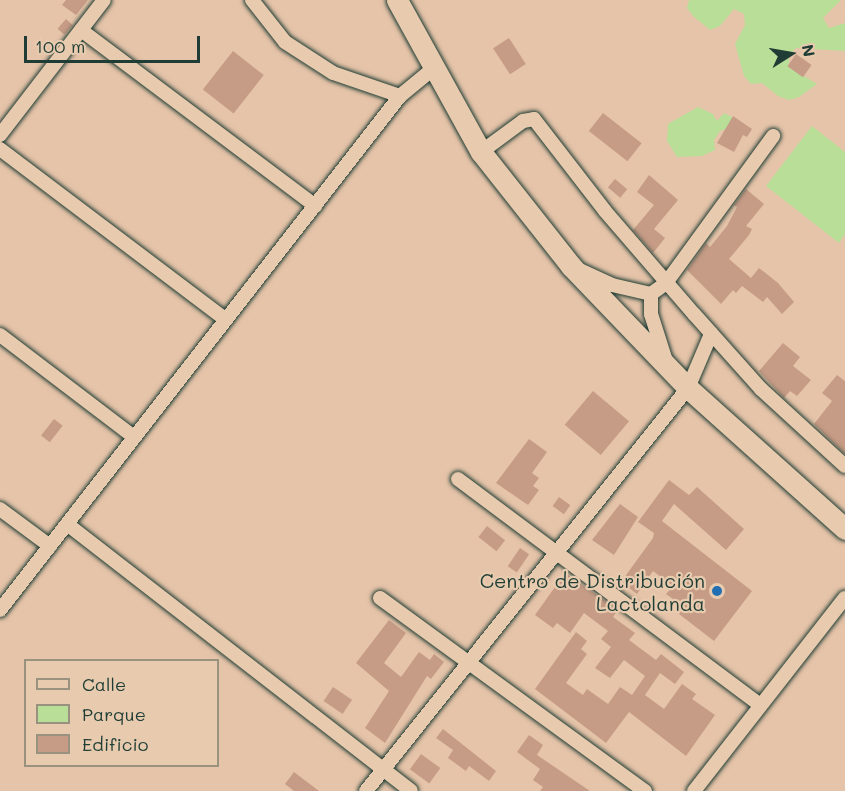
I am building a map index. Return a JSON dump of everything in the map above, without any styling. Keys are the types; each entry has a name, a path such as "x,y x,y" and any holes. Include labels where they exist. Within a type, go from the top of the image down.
{"highway":[{"path":"397,0 481,152 572,266 688,388 845,529"}],"street":[{"path":"0,135 104,0"},
{"path":"252,0 285,42 333,73 400,96"},
{"path":"81,30 315,206"},
{"path":"0,610 400,96 434,68"},
{"path":"481,152 523,121 534,119 666,283 711,334 761,389 845,466"},
{"path":"572,266 612,285 651,294 666,283 773,136"},
{"path":"0,149 226,320"},
{"path":"651,294 653,323 669,368"},
{"path":"366,791 555,550 688,388 711,334"},
{"path":"0,335 134,437"},
{"path":"458,479 759,704"},
{"path":"0,509 50,546"},
{"path":"66,524 411,791"},
{"path":"380,598 645,791"},
{"path":"694,791 759,704 845,598"}],"green space":[{"path":"689,0 841,0 823,18 829,28 845,23 845,51 796,48 789,56 789,67 817,84 799,97 789,100 778,96 762,83 751,84 744,76 735,44 745,25 744,14 734,9 720,26 710,30 687,8"},
{"path":"698,107 713,114 717,121 724,113 734,118 730,128 720,131 714,140 715,150 702,156 677,157 667,141 668,124"},
{"path":"812,126 845,152 845,234 839,243 766,186"}],"building":[{"path":"66,0 88,0 76,15 62,5"},
{"path":"66,19 73,25 64,35 57,29"},
{"path":"509,38 526,64 510,74 493,48"},
{"path":"233,51 264,75 234,114 203,90"},
{"path":"796,54 812,65 803,77 787,66"},
{"path":"603,113 642,143 627,161 589,131"},
{"path":"733,116 752,129 747,137 743,135 734,152 717,143"},
{"path":"649,175 678,200 654,229 665,238 653,253 633,230 654,205 637,192"},
{"path":"615,179 627,189 620,198 608,187"},
{"path":"746,189 764,204 746,226 752,229 749,235 729,259 751,278 759,268 778,283 794,302 782,314 767,297 763,302 742,286 736,293 733,290 721,304 687,270 706,243 710,247 727,226 737,207 734,205"},
{"path":"783,343 800,357 793,366 811,380 797,396 790,391 784,398 759,371"},
{"path":"837,375 845,381 845,454 814,424 832,401 822,393"},
{"path":"593,391 629,421 601,455 565,425"},
{"path":"54,419 63,426 50,442 41,436"},
{"path":"529,439 547,452 532,473 539,478 533,486 539,490 528,505 496,483"},
{"path":"669,480 689,495 697,487 744,529 726,550 674,504 662,521 752,591 714,641 679,614 684,607 666,594 673,586 653,571 637,594 621,582 653,538 654,533 638,522"},
{"path":"559,497 570,505 564,514 553,506"},
{"path":"620,504 638,517 614,555 592,540"},
{"path":"487,526 505,540 497,551 478,537"},
{"path":"520,548 529,554 517,572 508,566"},
{"path":"565,573 618,610 613,617 635,633 629,640 656,660 661,654 684,672 675,684 660,673 645,695 664,709 682,684 696,694 692,699 715,715 686,756 629,712 606,743 535,689 576,632 587,641 581,649 587,654 566,683 583,695 587,689 608,704 620,687 632,695 645,676 624,660 610,678 595,668 611,647 601,639 608,631 584,613 570,633 557,623 553,628 535,615"},
{"path":"389,620 406,633 384,663 401,677 419,652 430,660 434,654 444,662 431,679 427,676 385,743 365,728 389,691 356,663"},
{"path":"333,687 352,700 343,714 323,701"},
{"path":"443,729 496,771 489,781 469,766 466,771 448,758 453,750 436,738"},
{"path":"529,735 543,745 537,755 590,791 540,791 543,787 533,780 540,769 517,752"},
{"path":"421,754 440,768 429,783 410,769"},
{"path":"294,772 319,791 294,791 285,784"}],"place":[{"name":"Centro de Distribución Lactolanda","path":"717,591"}]}
